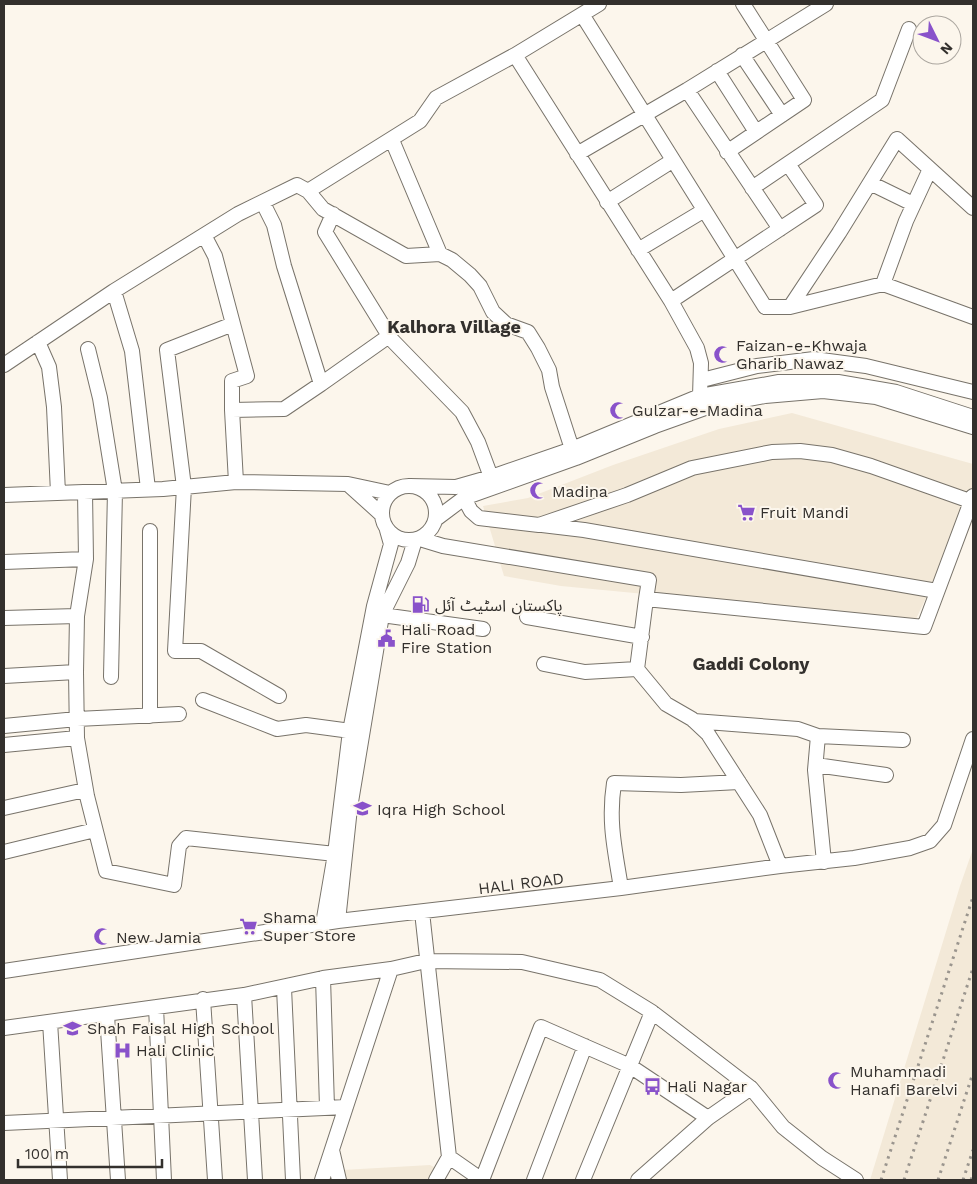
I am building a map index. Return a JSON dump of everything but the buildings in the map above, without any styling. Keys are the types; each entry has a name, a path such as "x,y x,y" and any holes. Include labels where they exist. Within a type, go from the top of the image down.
{"street":[{"path":"308,191 420,121 436,98 515,55 599,4"},
{"path":"727,152 804,100 743,4"},
{"path":"577,154 687,90 826,4"},
{"path":"582,16 765,307 790,307 883,284 973,318"},
{"path":"752,188 882,100 909,29"},
{"path":"515,55 671,301 697,348 702,380 700,396"},
{"path":"742,55 782,115"},
{"path":"717,71 756,132"},
{"path":"687,90 780,229"},
{"path":"392,140 440,254"},
{"path":"790,307 897,140 973,208"},
{"path":"607,202 672,161"},
{"path":"671,301 816,205 788,164"},
{"path":"883,284 913,204 930,169"},
{"path":"870,183 913,204"},
{"path":"4,365 114,291 238,214 297,185 308,191 323,209 406,256 440,254 452,260 470,274 480,286 493,312 506,324 528,332 549,370 552,387 572,449"},
{"path":"263,203 274,225 284,266 321,384"},
{"path":"638,250 703,210"},
{"path":"333,214 325,232 389,336 462,412 478,442 491,477"},
{"path":"204,235 215,256 248,376 232,381 236,482"},
{"path":"114,291 132,351 148,489"},
{"path":"233,324 167,350 184,487 175,651 201,651 279,696"},
{"path":"232,410 284,409 389,336"},
{"path":"38,342 49,367 54,408 58,492"},
{"path":"88,349 100,398 115,491 111,677"},
{"path":"702,380 757,366 814,359 866,366 973,392"},
{"path":"323,924 356,732 374,606 391,544 382,514 382,506 396,489 410,486 456,487 572,449 700,396 779,382 838,382 896,392 973,417"},
{"path":"436,518 464,498 576,458 711,406 765,396 823,391 876,397 973,427"},
{"path":"538,525 626,495 692,468 772,452 790,451 832,455 972,499 924,628 646,599"},
{"path":"4,495 115,491 236,482 348,484 390,494"},
{"path":"348,484 382,514"},
{"path":"338,921 356,732 382,615 408,563 417,540 433,527 436,518 434,500 420,488 410,486"},
{"path":"84,492 86,559 78,616 76,672 77,738 85,790 106,871 174,885 179,846 186,838 336,854"},
{"path":"464,498 471,511 479,518 584,530 937,591"},
{"path":"387,530 402,540 417,540 649,580 637,669 666,704 694,721 708,734 760,815 780,866"},
{"path":"150,531 150,716"},
{"path":"4,562 86,559"},
{"path":"382,615 483,629"},
{"path":"4,618 78,616"},
{"path":"527,617 642,637"},
{"path":"544,664 584,672 637,669"},
{"path":"4,676 76,672"},
{"path":"203,700 277,729 306,725 356,732"},
{"path":"4,726 77,719 179,714"},
{"path":"694,721 798,729 818,736 903,740"},
{"path":"818,736 816,765 824,862"},
{"path":"4,745 77,738"},
{"name":"HALI ROAD","path":"4,971 338,921 621,888 780,866 824,862 910,848 930,841 944,825 973,739"},
{"path":"816,765 886,775"},
{"path":"621,888 611,832 610,809 614,783 680,785 739,782"},
{"path":"4,808 85,790"},
{"path":"4,852 95,830"},
{"path":"422,912 449,1157 436,1180"},
{"path":"4,1028 156,1008 203,999 244,995 284,988 323,978 391,969 426,961 522,962 600,980 652,1012 751,1088 783,1127 822,1158 856,1180"},
{"path":"322,1180 391,969"},
{"path":"323,978 327,1107"},
{"path":"284,988 293,1180"},
{"path":"244,995 255,1180"},
{"path":"203,999 215,1180"},
{"path":"156,1008 164,1180"},
{"path":"583,1180 652,1012"},
{"path":"107,1015 118,1180"},
{"path":"50,1022 60,1180"},
{"path":"449,1157 482,1180 541,1027 630,1066 708,1118"},
{"path":"534,1180 585,1046"},
{"path":"638,1180 708,1118 751,1088"},
{"path":"4,1123 346,1107"},
{"path":"332,1149 338,1180"}],"shaded area":[{"path":"792,413 973,464 973,497 910,632 718,601 561,586 504,576 483,506 528,498 613,465 719,429"},
{"path":"973,849 973,1180 870,1180 960,886"},
{"path":"430,1165 448,1174 445,1180 322,1180 325,1171"}],"railway":[{"path":"881,1180 973,897"},
{"path":"904,1180 973,968"},
{"path":"938,1180 973,1073"},
{"path":"963,1180 973,1150"},
{"path":"971,1180 973,1175"}],"place":[{"name":"Faizan-e-Khwaja Gharib Nawaz","path":"722,354"},
{"name":"Gulzar-e-Madina","path":"618,410"},
{"name":"Madina","path":"538,491"},
{"name":"Fruit Mandi","path":"746,512"},
{"name":"پاکستان اسٹیٹ آئل","path":"421,605"},
{"name":"Hali Road Fire Station","path":"387,638"},
{"name":"Iqra High School","path":"363,809"},
{"name":"Shama Super Store","path":"249,926"},
{"name":"New Jamia","path":"102,937"},
{"name":"Shah Faisal High School","path":"73,1028"},
{"name":"Hali Clinic","path":"122,1050"},
{"name":"Muhammadi Hanafi Barelvi","path":"836,1080"},
{"name":"Hali Nagar","path":"653,1086"}],"district":[{"name":"Kalhora Village","path":"454,327"},
{"name":"Gaddi Colony","path":"751,664"}]}
